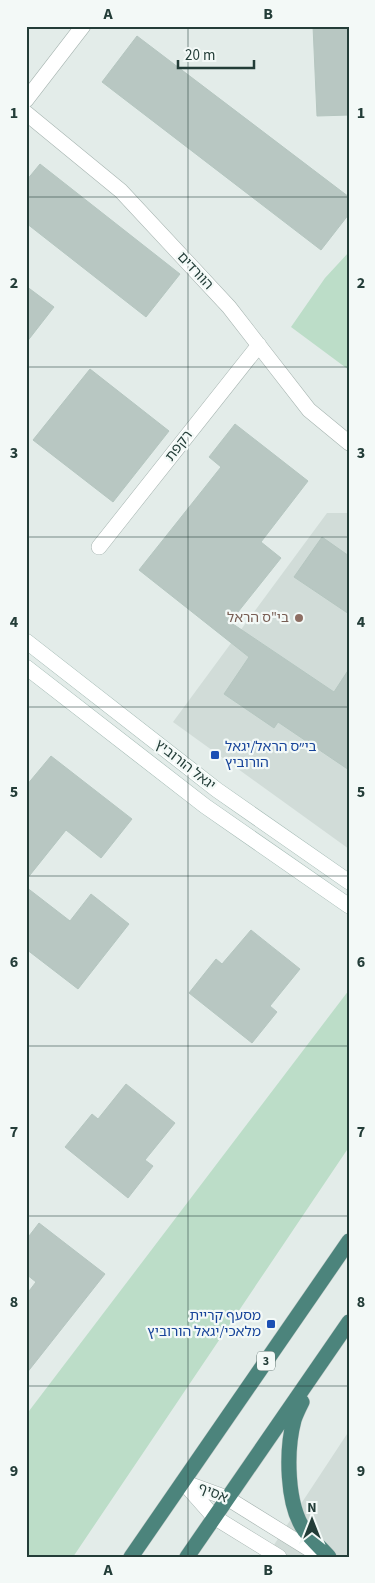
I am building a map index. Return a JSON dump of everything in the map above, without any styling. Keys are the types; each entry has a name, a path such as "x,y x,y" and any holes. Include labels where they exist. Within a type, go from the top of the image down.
{"highway":[{"name":"3","path":"131,1557 349,1240"},
{"path":"187,1557 349,1322"},
{"path":"317,1368 294,1419 289,1456 290,1486 295,1508 304,1530 329,1557"}],"street":[{"path":"26,100 84,26"},
{"name":"הוורדים","path":"26,113 121,191 229,308 310,410 346,443 349,443"},
{"name":"רקפת","path":"99,547 260,345"},
{"name":"יגאל הורוביץ","path":"26,641 217,790 349,882"},
{"name":"יגאל הורוביץ","path":"26,667 205,806 349,906"},
{"name":"אסיף","path":"183,1482 228,1498 322,1557"},
{"name":"אסיף","path":"183,1482 214,1517 279,1557"}],"shaded area":[{"name":"בי\"ס הראל","path":"327,513 349,513 349,849 173,722"},
{"path":"349,1431 349,1557 266,1557"}],"green space":[{"path":"349,252 349,370 291,327 325,278"},
{"path":"349,990 349,1147 73,1557 26,1557 26,1415"}],"building":[{"path":"313,26 349,26 349,115 317,116"},
{"path":"137,36 349,197 349,214 321,250 102,82"},
{"path":"40,164 180,274 146,317 26,223 26,181"},
{"path":"26,286 54,307 26,343"},
{"path":"90,369 169,431 113,502 33,440"},
{"path":"235,424 308,481 261,542 281,558 230,622 334,692 349,669 349,770 278,722 274,728 224,694 249,657 139,570 221,467 209,457"},
{"path":"322,537 349,556 349,614 294,577"},
{"path":"51,756 132,819 101,858 66,830 26,880 26,786"},
{"path":"26,887 70,921 91,894 129,924 78,989 26,949"},
{"path":"251,930 300,969 270,1006 277,1012 252,1043 189,993 216,959 222,964"},
{"path":"126,1084 175,1123 145,1160 153,1166 128,1198 65,1147 92,1114 98,1119"},
{"path":"39,1223 105,1274 26,1374 26,1295 36,1282 26,1274 26,1240"}],"place":[{"name":"בי\"ס הראל","path":"299,618"},
{"name":"בי״ס הראל/יגאל הורוביץ","path":"215,755"},
{"name":"מסעף קריית מלאכי/יגאל הורוביץ","path":"271,1324"}]}
